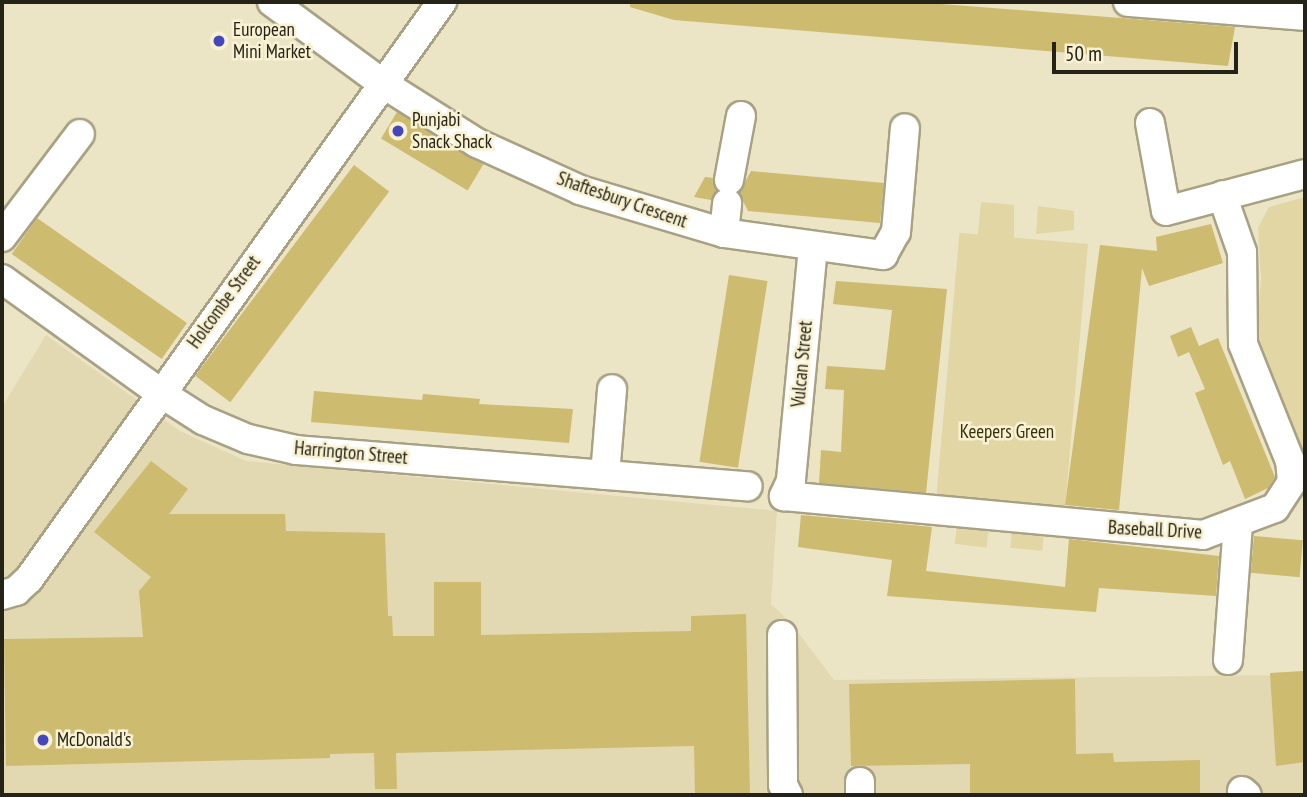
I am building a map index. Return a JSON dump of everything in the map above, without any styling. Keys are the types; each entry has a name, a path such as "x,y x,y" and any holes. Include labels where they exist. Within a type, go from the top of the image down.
{"street":[{"name":"Shaftesbury Crescent","path":"272,2 382,83 477,143 580,190 724,233 883,255 896,232 905,128"},
{"name":"Holcombe Street","path":"2,595 16,591 29,579 159,392 442,2"},
{"path":"1128,2 1305,16"},
{"path":"724,233 741,116"},
{"path":"1150,123 1167,211 1305,174"},
{"path":"2,237 80,134"},
{"name":"Baseball Drive","path":"787,489 1203,535 1238,525 1275,508 1292,482 1290,461 1243,344 1242,252 1222,195"},
{"name":"Vulcan Street","path":"787,489 813,247"},
{"name":"Harrington Street","path":"2,279 159,392 230,433 296,450 748,486"},
{"path":"605,475 612,388"},
{"path":"1228,660 1238,525"},
{"path":"782,635 783,785 788,795"}],"shaded area":[{"path":"46,335 180,431 246,461 777,511 771,604 791,623 834,680 1305,675 1305,795 2,795 2,407"}],"green space":[{"path":"1305,197 1305,486 1256,338 1261,279 1258,228 1269,207"},
{"path":"981,202 1014,205 1014,238 977,244"},
{"path":"1038,206 1074,211 1074,230 1036,234"},
{"name":"Keepers Green","path":"959,233 1088,244 1065,507 936,496"},
{"path":"957,526 989,530 987,548 955,544"},
{"path":"1012,530 1044,533 1042,551 1010,548"}],"building":[{"path":"630,2 916,2 1235,27 1228,66 674,20 630,7"},
{"path":"397,112 484,164 468,191 381,139"},
{"path":"354,165 389,191 230,402 195,376"},
{"path":"751,171 884,183 880,223 748,211 739,193"},
{"path":"705,177 713,178 717,191 711,200 694,197"},
{"path":"37,218 187,323 162,359 12,254"},
{"path":"1211,224 1223,263 1149,286 1142,268 1119,510 1065,505 1100,245 1157,251 1156,237"},
{"path":"729,275 768,281 738,468 699,462"},
{"path":"836,281 947,289 926,493 819,483 821,450 841,452 844,390 825,389 827,366 885,370 892,310 833,304"},
{"path":"1191,327 1199,346 1218,338 1275,477 1268,488 1245,499 1230,461 1223,465 1195,393 1205,389 1189,352 1178,357 1170,336"},
{"path":"314,391 422,400 423,394 480,399 479,404 573,409 569,443 311,422"},
{"path":"151,461 188,489 169,514 285,514 286,531 385,533 388,616 392,616 393,636 434,636 434,582 481,582 481,635 691,631 691,616 746,614 750,795 695,795 694,746 396,753 397,789 375,789 374,753 330,754 330,758 6,766 4,639 143,637 139,591 151,577 94,532"},
{"path":"801,515 932,527 926,571 1065,587 1069,539 1219,556 1216,596 1099,588 1096,612 887,596 892,560 798,547"},
{"path":"1254,536 1303,540 1300,577 1251,573"},
{"path":"1303,671 1305,762 1276,766 1270,673"},
{"path":"1075,679 1076,754 1113,753 1114,762 1200,760 1200,795 970,795 970,764 851,766 849,684"}],"place":[{"name":"European Mini Market","path":"219,41"},
{"name":"Punjabi Snack Shack","path":"398,131"},
{"name":"McDonald's","path":"43,740"}]}
